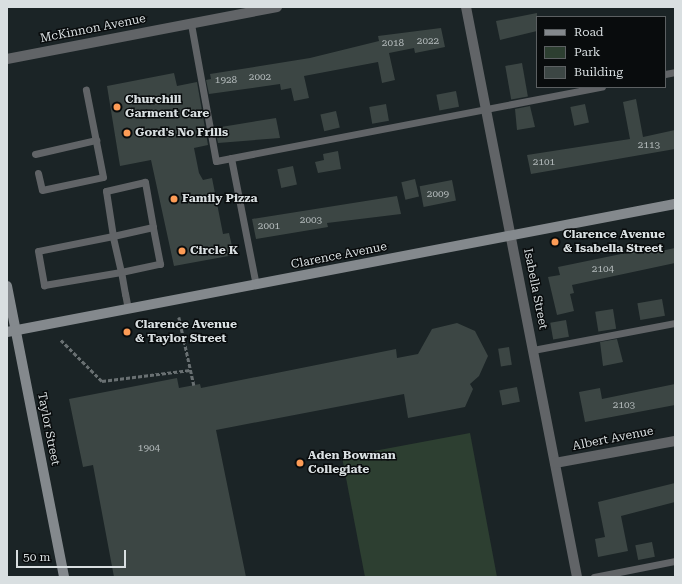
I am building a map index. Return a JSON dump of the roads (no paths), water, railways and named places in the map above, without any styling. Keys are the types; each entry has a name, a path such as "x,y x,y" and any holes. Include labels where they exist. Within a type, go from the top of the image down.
{"main road":[{"name":"Clarence Avenue","path":"12,331 675,204"},
{"name":"Taylor Street","path":"7,286 12,331 64,577"}],"street":[{"name":"McKinnon Avenue","path":"7,59 277,7"},
{"name":"Isabella Street","path":"466,7 577,577"},
{"name":"Albert Avenue","path":"555,463 675,441"}],"lane":[{"path":"191,24 216,161 597,88"},
{"path":"86,90 128,309"},
{"path":"35,154 96,140"},
{"path":"231,158 256,285"},
{"path":"38,173 42,190 103,177"},
{"path":"106,191 145,182 160,264 44,285 38,251 153,227"},
{"path":"533,350 675,323"},
{"path":"594,577 675,562"}],"place":[{"name":"Churchill Garment Care","path":"117,107"},
{"name":"Gord's No Frills","path":"127,133"},
{"name":"Family Pizza","path":"174,199"},
{"name":"Clarence Avenue & Isabella Street","path":"555,242"},
{"name":"Circle K","path":"182,251"},
{"name":"Clarence Avenue & Taylor Street","path":"127,332"},
{"name":"Aden Bowman Collegiate","path":"300,463"}]}
